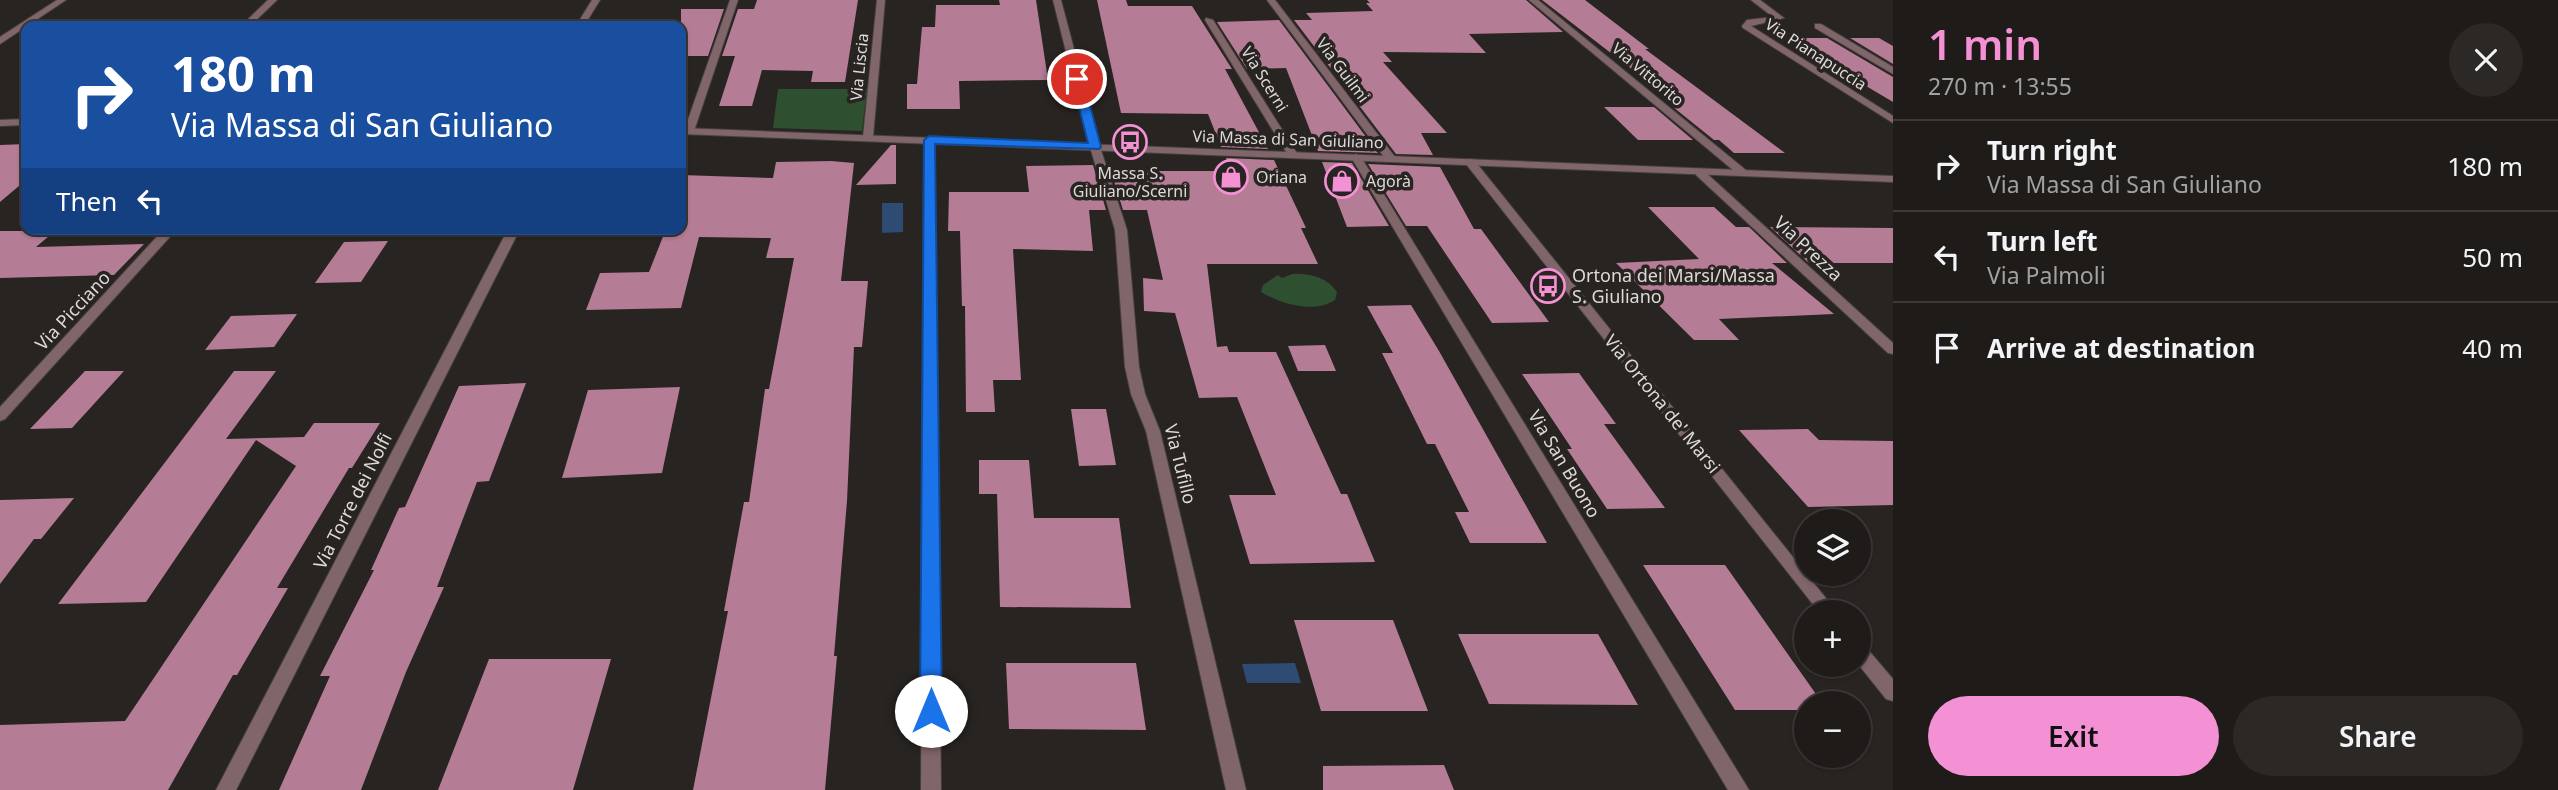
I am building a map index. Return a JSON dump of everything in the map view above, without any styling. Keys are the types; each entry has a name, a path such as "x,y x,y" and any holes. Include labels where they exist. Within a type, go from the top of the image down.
{"street":[{"path":"30,21 62,0"},
{"path":"250,21 273,0"},
{"path":"583,21 596,0"},
{"path":"686,128 734,0"},
{"name":"Via Liscia","path":"868,137 881,0"},
{"name":"Via Tufillo","path":"1057,0 1095,147 1124,245 1135,382 1153,430 1236,790"},
{"name":"Via Guilmi","path":"1270,0 1391,159"},
{"name":"Via Vittorito","path":"1533,0 1743,173"},
{"name":"Via Pianapuccia","path":"1755,0 1780,18 1751,22 1746,26 1893,120"},
{"name":"Via Scerni","path":"1209,20 1293,155"},
{"path":"1818,26 1893,71"},
{"path":"0,41 21,27"},
{"path":"0,123 21,122"},
{"name":"Via Massa di San Giuliano","path":"686,131 1893,179"},
{"path":"929,140 931,790"},
{"name":"Via San Buono","path":"1356,157 1739,790"},
{"name":"Via Ortona de' Marsi","path":"1470,162 1819,600"},
{"name":"Via Prezza","path":"1700,173 1893,350"},
{"name":"Via Picciano","path":"0,416 166,235"},
{"name":"Via Torre dei Nolfi","path":"226,790 511,235"},
{"path":"1871,666 1893,693"}],"green space":[{"path":"778,89 867,89 862,131 773,128"},
{"path":"1292,274 1323,279 1337,292 1335,300 1317,306 1298,306 1261,292 1263,285 1278,275 1282,278"}],"water":[{"path":"882,203 903,203 903,232 882,233"},
{"path":"1295,663 1301,683 1247,683 1242,664"}],"building":[{"path":"757,0 858,0 845,82 811,82 813,71 762,70 752,106 719,106 735,56 722,56 738,9 754,9"},
{"path":"999,0 1036,0 1048,80 959,81 960,109 907,109 907,84 917,84 922,27 935,27 936,5 1000,5"},
{"path":"1097,0 1126,0 1128,6 1192,6 1232,69 1225,69 1268,149 1221,147 1208,114 1121,113"},
{"path":"1367,0 1526,0 1563,32 1469,34 1486,53 1383,52 1392,62 1383,62 1447,133 1421,133 1433,155 1396,154 1294,20 1312,20 1306,13 1373,11 1366,3 1370,3"},
{"path":"1542,0 1585,0 1649,49 1645,49 1785,153 1734,153 1673,107 1681,107"},
{"path":"681,9 724,9 708,56 686,56 686,21 681,21"},
{"path":"1279,20 1378,153 1318,151 1286,68 1247,69 1217,22"},
{"path":"1785,38 1827,38 1893,77 1893,102"},
{"path":"1850,38 1879,38 1893,46 1893,64"},
{"path":"1604,107 1654,107 1693,140 1638,140"},
{"path":"21,144 21,184 0,202 0,145"},
{"path":"891,145 896,145 896,184 856,185"},
{"path":"1226,158 1274,160 1306,228 1301,228 1318,264 1207,264 1217,347 1227,346 1229,352 1276,352 1341,494 1347,494 1375,562 1250,564 1229,495 1276,495 1237,397 1199,398 1175,313 1144,311 1143,278 1163,280 1147,210 1123,210 1111,171 1231,171"},
{"path":"776,162 854,163 841,281 868,281 862,347 854,347 847,501 834,656 837,656 825,790 693,790 728,611 724,611 744,502 749,502 765,389 769,389 794,258 766,258 771,238 699,237 681,308 586,310 600,273 649,272 664,235 686,235 686,175 773,178"},
{"path":"1322,162 1352,163 1389,226 1347,227"},
{"path":"1368,164 1440,167 1474,229 1481,229 1549,322 1492,323 1427,226 1406,226"},
{"path":"1093,165 1106,210 1089,210 1093,251 1013,249 1021,380 993,380 995,412 966,412 965,306 962,306 960,231 948,231 949,192 1029,192 1026,166"},
{"path":"1648,207 1714,207 1736,227 1749,227 1787,263 1772,263 1834,314 1719,319 1739,340 1694,340 1616,263 1699,259"},
{"path":"1770,227 1893,228 1893,263 1809,263"},
{"path":"0,231 21,231 21,235 50,235 36,247 144,244 114,275 0,278"},
{"path":"388,241 361,282 315,283 344,242"},
{"path":"1411,305 1547,543 1470,543 1455,512 1469,512 1435,444 1427,444 1382,353 1393,353 1367,306"},
{"path":"297,314 274,347 205,350 231,316"},
{"path":"1325,345 1336,371 1298,371 1288,346"},
{"path":"85,371 124,371 72,428 30,429"},
{"path":"234,371 276,371 226,439 304,437 314,423 380,423 352,468 349,468 277,588 288,588 237,675 233,675 168,790 0,790 0,725 125,721 296,466 256,440 146,602 58,604"},
{"path":"1579,373 1616,424 1604,424 1665,508 1607,509 1567,449 1572,449 1522,374"},
{"path":"526,383 489,481 477,482 437,587 444,587 406,672 361,790 279,790 330,676 320,676 374,570 371,570 399,508 405,507 459,386"},
{"path":"680,387 662,473 562,478 588,390"},
{"path":"1071,409 1106,409 1116,465 1079,466"},
{"path":"1808,429 1819,440 1893,441 1893,505 1808,507 1739,430"},
{"path":"979,460 1029,460 1034,518 1119,518 1131,608 1000,607 997,494 979,494"},
{"path":"74,498 41,539 34,539 0,584 0,500"},
{"path":"1643,565 1725,565 1794,663 1794,677 1804,677 1814,691 1794,691 1794,710 1735,710"},
{"path":"1294,620 1393,620 1428,711 1321,711"},
{"path":"1458,634 1598,634 1638,705 1489,704"},
{"path":"489,659 611,659 573,790 438,790"},
{"path":"1006,663 1136,663 1146,730 1009,729"},
{"path":"1444,765 1454,790 1323,790 1323,766"}],"place":[{"name":"Massa S. Giuliano/Scerni","path":"1130,142"},
{"name":"Oriana","path":"1231,177"},
{"name":"Agorà","path":"1342,181"},
{"name":"Ortona dei Marsi/Massa S. Giuliano","path":"1548,286"}],"route":[{"path":"931,711 929,140 1095,147 1077,79"}]}
